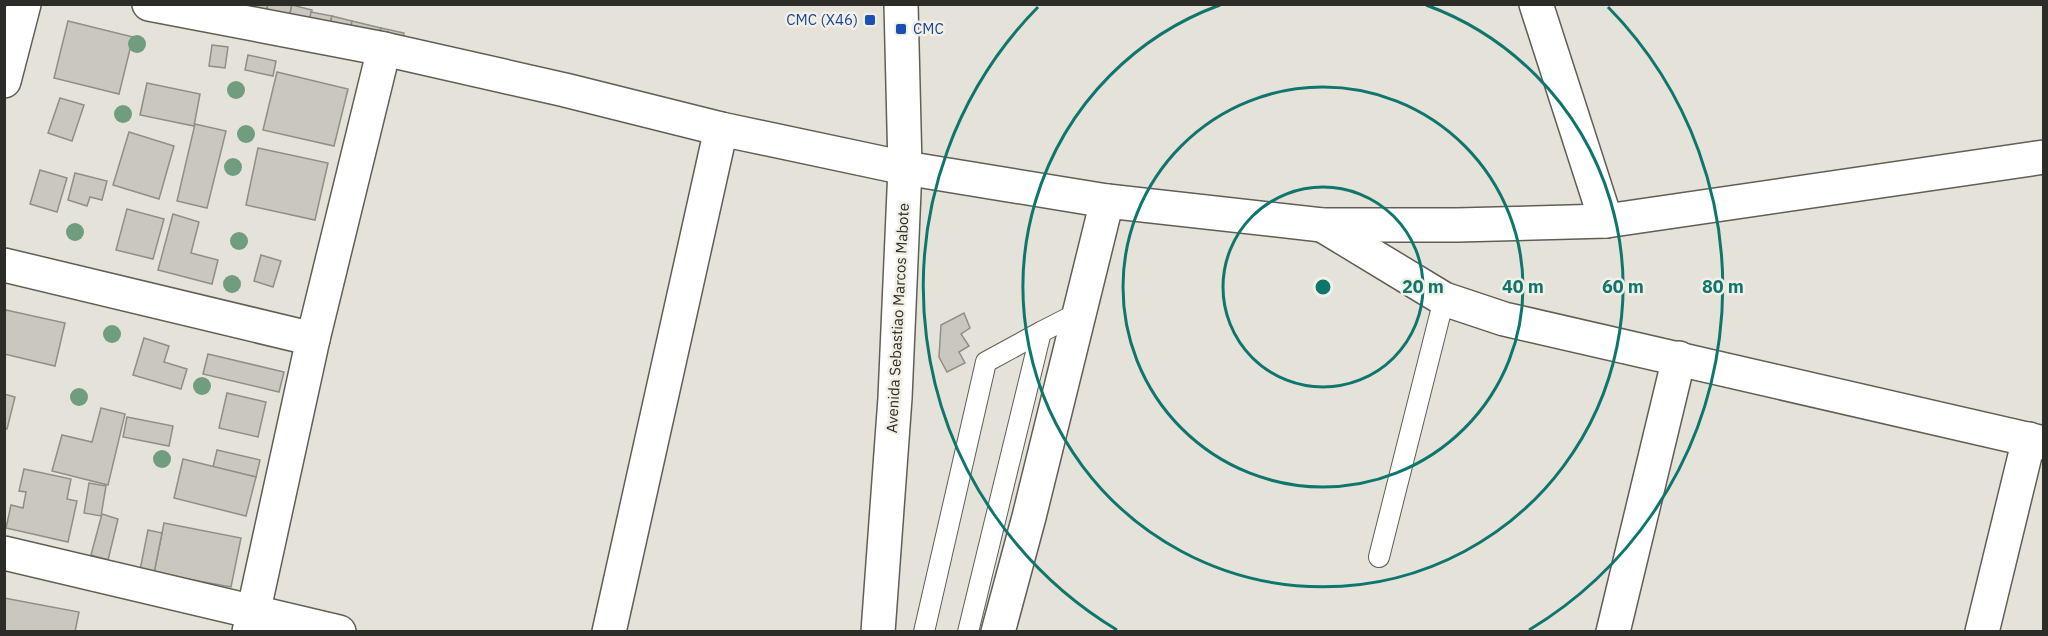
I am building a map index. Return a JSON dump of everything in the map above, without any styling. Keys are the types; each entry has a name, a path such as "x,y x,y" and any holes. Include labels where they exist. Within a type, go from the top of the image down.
{"street":[{"path":"4,81 24,4"},
{"path":"149,4 384,49 566,90 721,129 904,168 1107,201 1322,225 1456,225 1606,221 2043,157"},
{"name":"Avenida Sebastiao Marcos Mabote","path":"878,632 895,398 904,168 901,4"},
{"path":"1536,4 1606,221"},
{"path":"251,621 313,339 384,49"},
{"path":"609,632 721,129"},
{"path":"999,632 1107,201"},
{"path":"1322,225 1444,298 1504,319 2036,441 1982,632"},
{"path":"4,265 313,339"},
{"path":"1613,632 1679,358"},
{"path":"4,553 251,621 339,632"}],"lane":[{"path":"884,4 894,105 903,104"},
{"path":"1379,556 1444,298"},
{"path":"924,632 986,362 1080,312"},
{"path":"968,632 1041,332"}],"building":[{"path":"245,4 268,4 266,12 244,7"},
{"path":"268,4 292,4 289,17 266,12"},
{"path":"292,5 312,10 308,27 288,22"},
{"path":"311,12 332,16 328,32 308,27"},
{"path":"332,16 352,21 349,36 328,32"},
{"path":"68,21 133,37 119,94 54,78"},
{"path":"352,21 381,28 377,43 349,36"},
{"path":"381,28 404,33 400,48 377,43"},
{"path":"212,45 228,47 225,68 209,66"},
{"path":"248,55 276,61 273,76 245,70"},
{"path":"277,72 348,89 334,146 263,130"},
{"path":"147,83 200,94 194,126 140,115"},
{"path":"60,98 84,105 72,141 48,133"},
{"path":"195,124 226,131 207,208 177,201"},
{"path":"129,132 174,146 159,199 113,185"},
{"path":"258,148 328,163 315,220 246,205"},
{"path":"40,170 67,178 57,212 30,204"},
{"path":"75,173 107,181 102,200 90,197 87,206 68,200"},
{"path":"127,209 164,219 153,259 116,250"},
{"path":"173,214 199,222 191,253 218,260 212,284 158,270"},
{"path":"261,255 281,261 273,287 254,281"},
{"path":"6,310 65,323 55,366 4,354"},
{"path":"964,313 970,328 961,334 969,346 959,352 965,363 947,372 939,357 941,325"},
{"path":"144,338 169,346 164,362 187,369 181,389 133,375"},
{"path":"208,354 284,372 279,392 203,374"},
{"path":"227,393 266,402 258,437 219,428"},
{"path":"4,394 15,397 7,429 4,429"},
{"path":"101,408 125,414 108,485 52,471 62,435 92,442"},
{"path":"127,417 173,426 169,446 123,437"},
{"path":"217,450 260,460 256,477 213,467"},
{"path":"183,459 256,477 246,516 174,498"},
{"path":"24,469 71,479 67,499 77,501 68,542 6,528 11,505 23,508 26,492 19,491"},
{"path":"89,483 106,486 101,516 84,513"},
{"path":"102,514 118,519 108,560 91,555"},
{"path":"164,523 241,538 231,587 154,573"},
{"path":"148,530 162,533 154,573 140,570"},
{"path":"4,598 79,612 75,632 4,632"}],"place":[{"name":"CMC (X46)","path":"870,20"},
{"name":"CMC","path":"901,29"}]}
